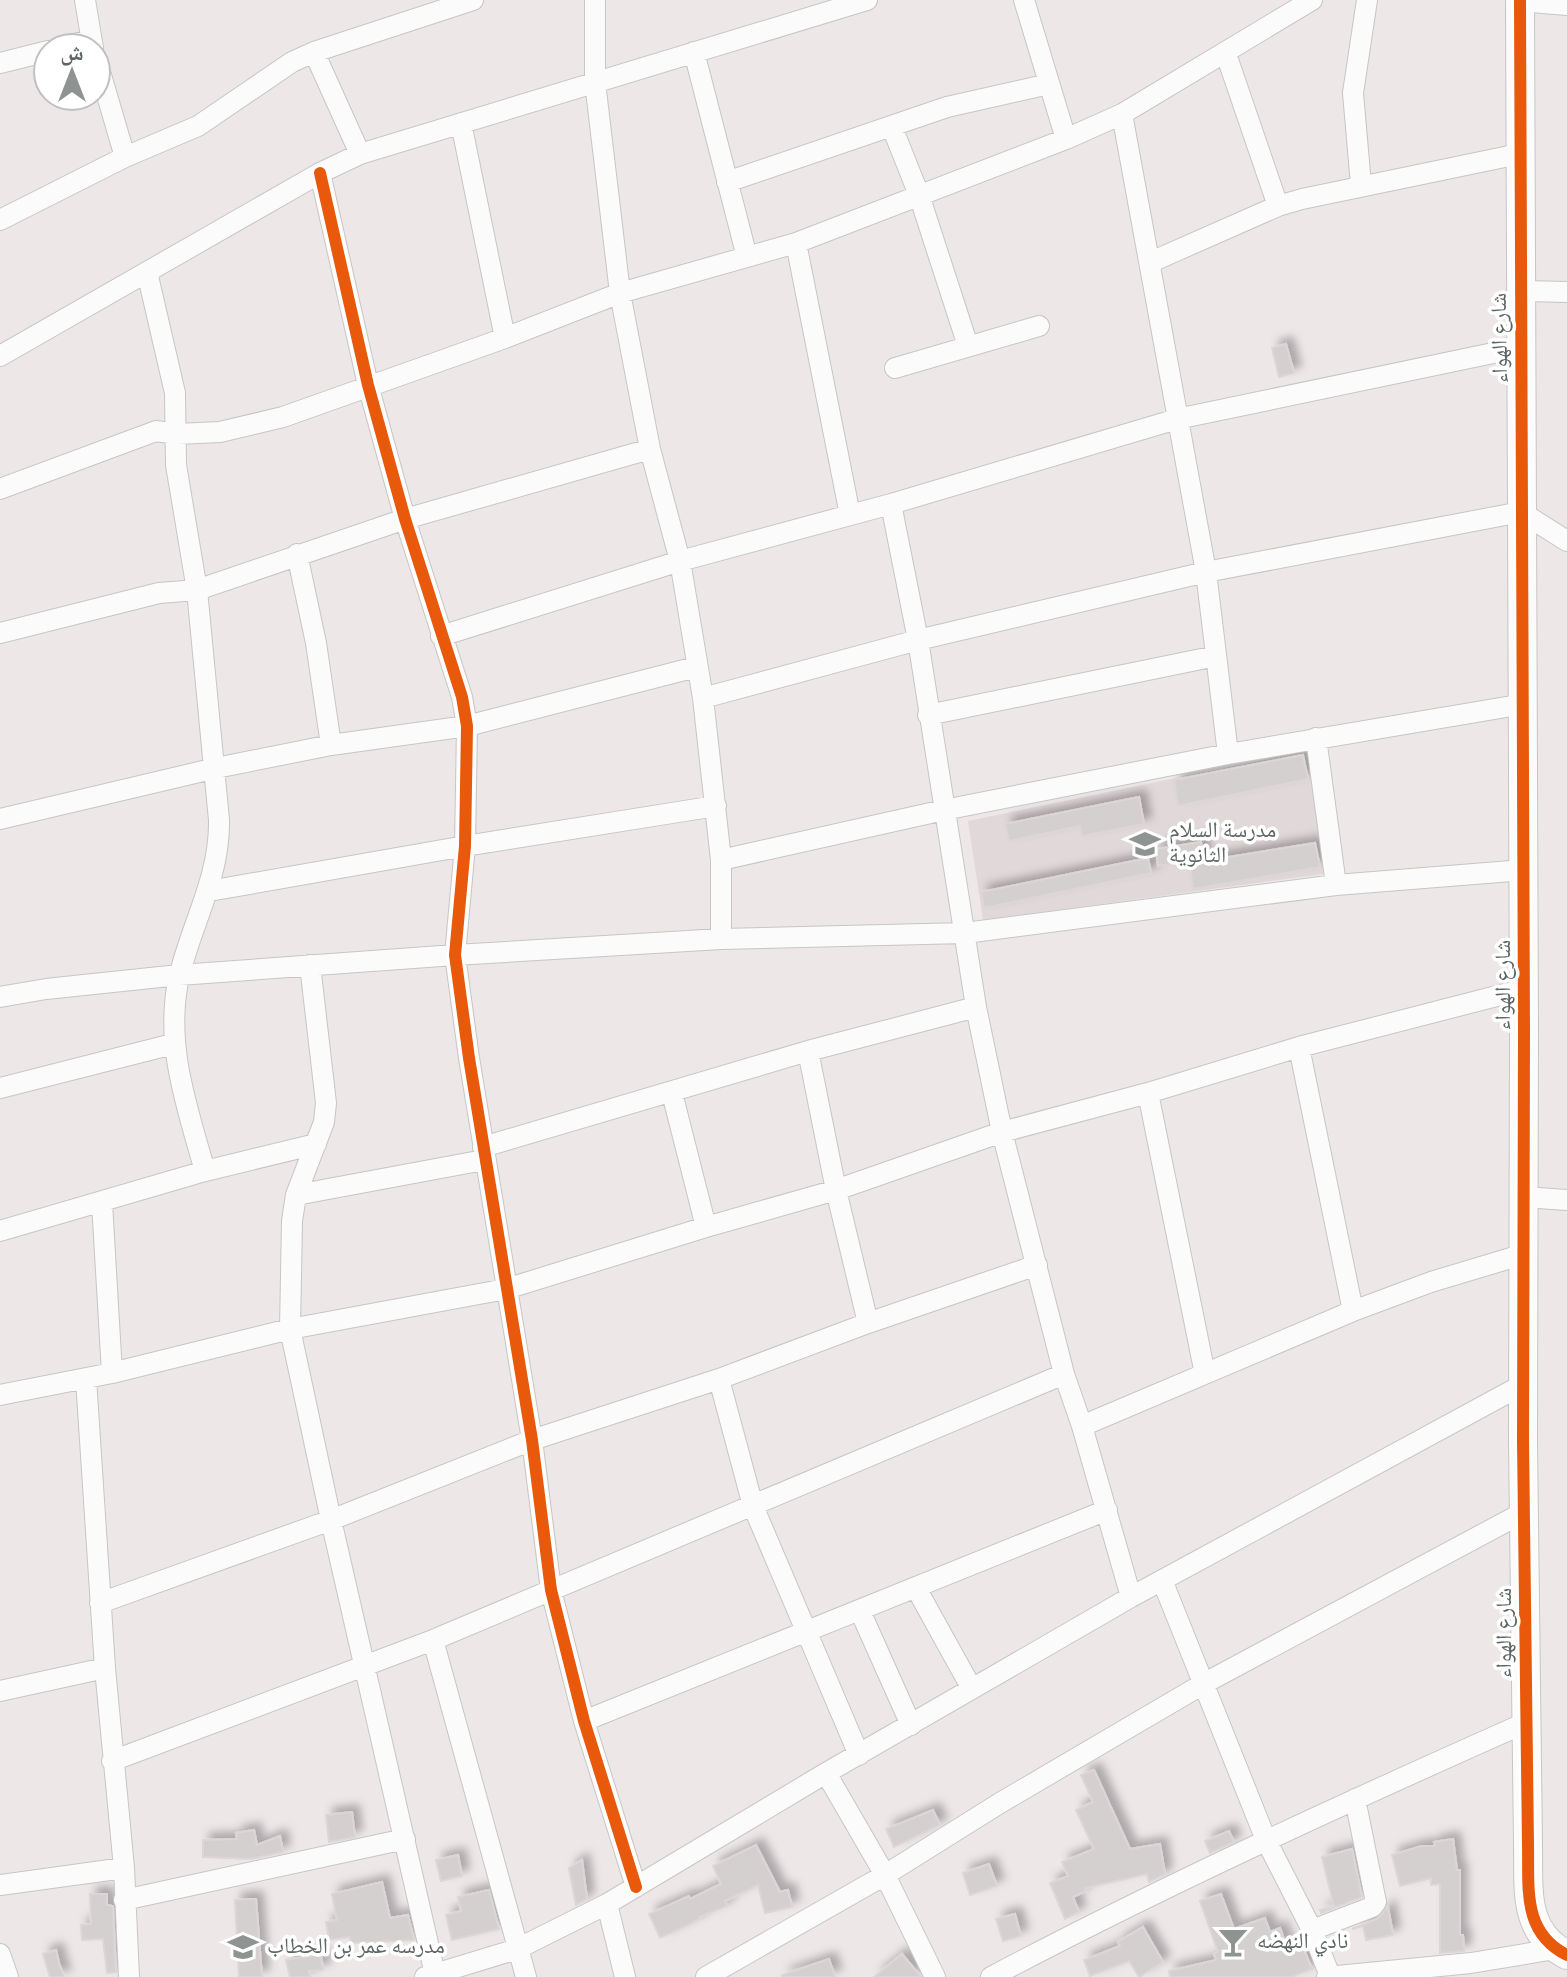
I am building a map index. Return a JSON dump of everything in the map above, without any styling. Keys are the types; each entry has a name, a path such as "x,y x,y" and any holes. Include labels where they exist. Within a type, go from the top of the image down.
{"street":[{"path":"85,0 90,32"},
{"path":"0,220 125,157 198,126 292,62 473,0"},
{"path":"595,0 595,82 620,293 650,449 680,561 703,698 721,860 721,939"},
{"path":"0,356 320,173 360,154 867,0"},
{"path":"1024,0 1066,139"},
{"path":"0,489 156,431 177,434 220,432 257,424 505,338 620,293 796,243 1066,139 1122,114 1312,0"},
{"path":"1361,185 1353,93 1367,0"},
{"path":"1520,0 1567,5"},
{"name":"شارع الهواء","path":"1520,0 1525,1723 1531,1905 1534,1924 1543,1938 1561,1952"},
{"path":"314,52 360,154"},
{"path":"694,52 747,257"},
{"path":"1226,54 1278,206"},
{"path":"0,63 32,55"},
{"path":"727,182 960,104 1049,84"},
{"path":"112,112 125,157"},
{"path":"1122,114 1206,572 1228,754"},
{"path":"461,123 505,338"},
{"path":"892,127 919,195 968,346"},
{"path":"1151,262 1278,206 1361,185 1519,154"},
{"path":"320,173 368,385 405,519 462,697 467,726 465,846 455,955 483,1154 532,1440 551,1590 584,1721 636,1887"},
{"path":"796,243 850,515"},
{"path":"147,272 175,393 178,479 197,590 216,768 220,838 209,891 179,975 173,1044 205,1171"},
{"path":"1520,291 1567,292"},
{"path":"895,368 1039,326"},
{"path":"441,636 680,561 891,504 1177,419 1522,347"},
{"path":"0,633 159,593 197,590 405,519 650,449"},
{"path":"891,504 918,640 976,1007 1002,1132 1064,1374 1131,1597"},
{"path":"703,698 918,640 1206,572 1521,512 1567,541"},
{"path":"297,554 316,643 331,745"},
{"path":"928,715 1216,656"},
{"path":"0,819 216,768 331,745 467,726 696,667"},
{"path":"721,860 944,810 1228,754 1524,704"},
{"path":"1316,738 1336,885"},
{"path":"209,891 716,806"},
{"path":"0,997 179,975 455,955 721,939 965,933 1336,885 1524,870"},
{"path":"310,965 326,1103 324,1122 296,1195 292,1221 290,1329 405,1839 430,1976 517,1949 607,1904 1131,1597 1524,1384"},
{"path":"0,1395 86,1379 290,1329 506,1289 836,1190 1002,1132 1148,1093 1299,1047 1524,989"},
{"path":"296,1195 483,1154 808,1051 976,1007"},
{"path":"0,1088 173,1044"},
{"path":"1299,1047 1353,1311"},
{"path":"808,1051 836,1190 868,1323"},
{"path":"672,1093 706,1227"},
{"path":"1148,1093 1205,1374"},
{"path":"0,1231 205,1171 316,1144"},
{"path":"1524,1197 1567,1200"},
{"path":"102,1203 112,1373"},
{"path":"1082,1426 1353,1311 1431,1282 1524,1254"},
{"path":"100,1603 331,1520 532,1440 719,1379 868,1323 1037,1265"},
{"path":"112,1761 433,1640 1064,1374"},
{"path":"86,1379 112,1761 124,1868 129,1977"},
{"path":"719,1379 753,1506 859,1755"},
{"path":"584,1721 1107,1510"},
{"path":"706,1977 885,1875 1000,1803 1203,1684 1524,1512"},
{"path":"1162,1580 1266,1840 1312,1930 1329,1977 1561,1952"},
{"path":"916,1588 972,1689"},
{"path":"860,1611 911,1725"},
{"path":"433,1640 526,1977"},
{"path":"0,1691 105,1668"},
{"path":"991,1977 1266,1840 1525,1723"},
{"path":"826,1773 885,1875 935,1977"},
{"path":"1312,1930 1372,1907 1376,1902 1355,1799"},
{"path":"124,1900 405,1839"},
{"path":"0,1885 124,1868"},
{"path":"607,1904 625,1977"},
{"path":"0,1954 8,1977"}],"shaded area":[{"name":"مدرسة السلام الثانوية","path":"1307,751 1324,874 983,920 968,821"}],"building":[{"path":"1286,344 1294,373 1279,377 1272,348"},
{"path":"1303,755 1308,779 1178,806 1174,780"},
{"path":"1139,797 1144,824 1082,836 1080,826 1009,841 1005,824"},
{"path":"1201,842 1204,861 1315,843 1320,867 1193,889 1189,861 1158,866 1156,849"},
{"path":"1148,858 1151,873 984,908 981,892"},
{"path":"1094,1770 1130,1849 1160,1844 1165,1874 1149,1882 1147,1874 1085,1888 1086,1891 1073,1897 1079,1912 1065,1919 1050,1883 1068,1876 1062,1862 1094,1849 1076,1810 1093,1802 1081,1775"},
{"path":"933,1810 940,1825 894,1847 886,1829"},
{"path":"352,1812 355,1837 329,1842 326,1815"},
{"path":"254,1830 257,1845 280,1836 283,1852 251,1859 203,1857 203,1840 237,1839 236,1833"},
{"path":"1229,1831 1234,1842 1210,1853 1205,1841"},
{"path":"1453,1839 1457,1870 1460,1870 1460,1935 1463,1935 1464,1951 1440,1953 1440,1884 1431,1885 1431,1878 1400,1886 1392,1855"},
{"path":"756,1845 780,1892 788,1890 792,1907 765,1913 758,1885 725,1901 727,1906 660,1938 649,1914 721,1884 713,1866"},
{"path":"1352,1849 1362,1897 1321,1913 1320,1910 1334,1907 1322,1857"},
{"path":"458,1855 462,1876 441,1881 436,1860"},
{"path":"582,1860 587,1899 576,1905 569,1868"},
{"path":"989,1864 997,1886 970,1895 963,1873"},
{"path":"382,1882 390,1918 408,1915 414,1940 350,1943 350,1937 329,1940 326,1922 337,1920 332,1894"},
{"path":"489,1890 499,1929 452,1940 446,1915 461,1911 458,1897"},
{"path":"90,1894 107,1894 107,1905 113,1906 116,1972 107,1973 103,1939 82,1940 81,1925 91,1924"},
{"path":"1221,1894 1234,1929 1265,1918 1270,1932 1280,1928 1288,1950 1302,1945 1312,1969 1291,1977 1170,1977 1169,1971 1216,1960 1214,1954 1218,1952 1200,1901"},
{"path":"256,1899 262,1977 239,1977 235,1900"},
{"path":"1388,1907 1393,1935 1366,1940 1363,1926 1352,1929 1377,1919"},
{"path":"1015,1914 1021,1936 1003,1941 996,1919"},
{"path":"1143,1927 1163,1962 1139,1977 1129,1961 1090,1976 1084,1960 1120,1946 1118,1942"},
{"path":"56,1950 64,1977 50,1977 43,1954"},
{"path":"321,1954 323,1970 309,1971 310,1977 290,1977 286,1960"},
{"path":"902,1954 921,1977 874,1977"},
{"path":"829,1959 835,1977 782,1975"}],"cycle path":[{"path":"1520,0 1523,1441 1528,1878 1535,1922 1552,1945 1567,1955"},
{"path":"320,173 368,385 405,519 462,697 467,726 465,846 455,955 469,1058 532,1440 551,1590 584,1721 636,1887"}],"place":[{"name":"مدرسة السلام الثانوية","path":"1145,844"},
{"name":"نادي النهضه","path":"1233,1942"},
{"name":"مدرسه عمر بن الخطاب","path":"243,1947"}]}
